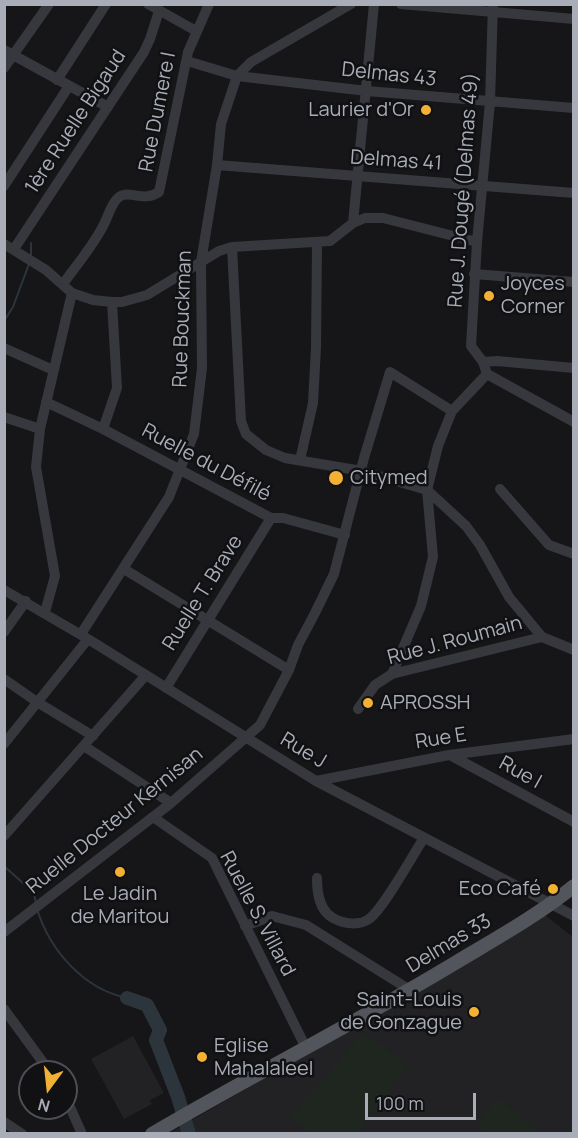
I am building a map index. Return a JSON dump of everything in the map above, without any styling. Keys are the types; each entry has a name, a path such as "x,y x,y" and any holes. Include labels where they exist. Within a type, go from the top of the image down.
{"main road":[{"name":"Delmas 33","path":"152,1134 234,1086 410,990 552,905 573,886"}],"street":[{"path":"4,68 9,53 49,4"},
{"path":"57,80 106,4"},
{"path":"148,4 196,31"},
{"name":"Rue Dumere I","path":"63,284 95,239 120,195 147,198 159,192 188,52 209,4"},
{"path":"237,76 251,62 351,4"},
{"path":"352,224 374,4"},
{"path":"401,4 493,9 573,20"},
{"name":"Rue J. Dougé (Delmas 49)","path":"487,374 483,362 471,346 474,274 490,102 493,9"},
{"name":"1ère Ruelle Bigaud","path":"9,247 144,52 159,11"},
{"path":"9,53 108,107"},
{"name":"Delmas 43","path":"187,61 237,76 367,91 573,108"},
{"name":"Rue Bouckman","path":"4,744 85,636 123,569 169,497 194,434 202,368 201,261 221,124 237,76"},
{"path":"4,186 69,86"},
{"name":"Delmas 41","path":"216,165 573,193"},
{"path":"9,247 31,260 72,293 93,300 122,302 147,295 219,251 279,243 330,241 352,224 365,218 383,218 477,242"},
{"path":"300,460 313,403 317,243"},
{"path":"232,248 243,429 246,434 266,450 285,458 362,471 427,490 466,526 480,545 509,597 542,637"},
{"path":"474,274 573,282"},
{"path":"45,612 55,576 36,467 40,429 72,293"},
{"path":"103,429 117,388 112,302"},
{"path":"4,348 53,370"},
{"path":"483,362 497,361 573,368"},
{"path":"247,737 260,724 289,670 298,645 334,574 364,458 390,372 452,411"},
{"path":"392,674 421,606 433,557 427,490 438,446 452,411 487,374 573,422"},
{"name":"Ruelle du Défilé","path":"46,402 103,429 271,518 283,518 345,535"},
{"path":"4,417 40,429"},
{"path":"500,489 549,545 573,554"},
{"name":"Ruelle T. Brave","path":"166,688 271,518"},
{"path":"123,569 289,670"},
{"name":"Rue J","path":"4,590 85,636 316,781 573,916"},
{"path":"4,632 26,601"},
{"name":"Rue J. Roumain","path":"358,709 375,685 392,674 542,637 573,650"},
{"path":"4,836 146,675"},
{"path":"4,679 93,736"},
{"name":"Ruelle Docteur Kernisan","path":"4,932 171,803 247,737"},
{"name":"Rue E","path":"316,781 450,754 573,739"},
{"path":"84,746 171,803"},
{"name":"Rue I","path":"450,754 573,822"},
{"name":"Ruelle S. Villard","path":"153,817 212,858 306,1048"},
{"path":"317,878 319,900 323,909 332,918 345,923 357,924 369,919 380,908 424,838"},
{"path":"245,926 272,916 306,925 410,990"},
{"path":"4,1009 41,1060"},
{"path":"76,1120 82,1134"},
{"path":"4,1122 22,1134"}],"shaded area":[{"name":"Saint-Louis de Gonzague","path":"540,911 573,937 573,1133 168,1134 282,1068"},
{"path":"364,1032 408,1066 357,1133 312,1133 290,1117"},
{"path":"133,1036 164,1093 150,1100 152,1104 124,1119 91,1059"},
{"path":"497,1098 542,1133 488,1133 477,1125"}],"waterway":[{"path":"31,243 31,255"},
{"path":"4,321 13,307 29,264"},
{"path":"4,866 34,893 36,904"},
{"path":"37,909 50,939 71,966 97,986 127,998"},
{"path":"127,998 147,1005 160,1030 156,1040 178,1097 189,1134"}],"place":[{"name":"Laurier d'Or","path":"426,110"},
{"name":"Joyces Corner","path":"489,296"},
{"name":"Citymed","path":"336,478"},
{"name":"APROSSH","path":"368,703"},
{"name":"Le Jadin de Maritou","path":"120,872"},
{"name":"Eco Café","path":"553,889"},
{"name":"Saint-Louis de Gonzague","path":"474,1012"},
{"name":"Eglise Mahalaleel","path":"202,1057"}]}
